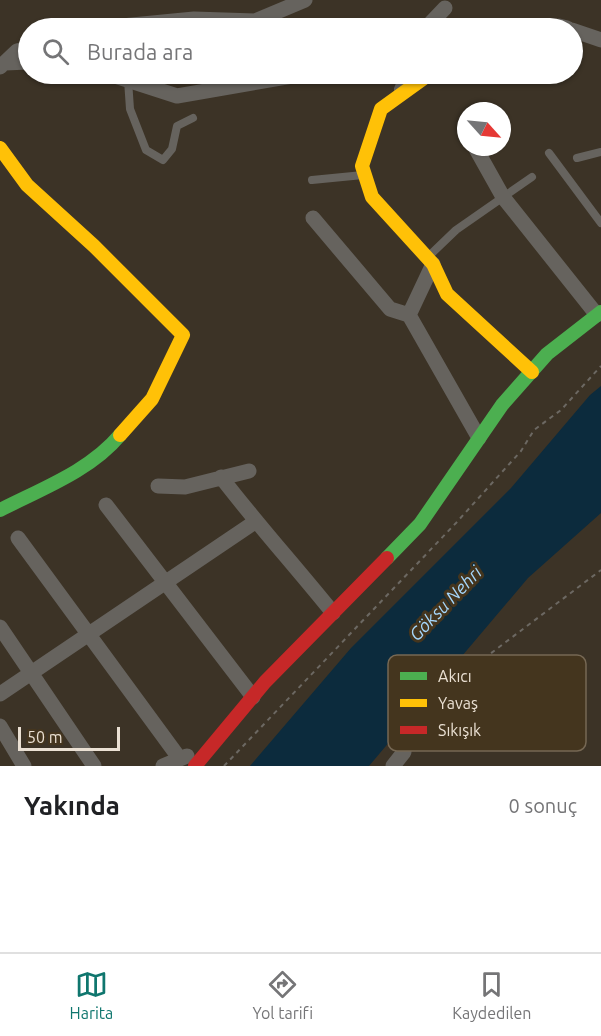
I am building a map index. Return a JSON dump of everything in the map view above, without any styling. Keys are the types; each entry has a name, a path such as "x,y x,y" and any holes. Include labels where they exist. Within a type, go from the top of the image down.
{"street":[{"path":"262,18 305,0"},
{"path":"436,18 445,9"},
{"path":"583,34 601,40"},
{"path":"2,65 18,51"},
{"path":"2,65 18,63"},
{"path":"140,84 177,96 246,84"},
{"path":"416,84 381,109 362,166 372,197 430,261 447,294 532,372"},
{"path":"0,148 27,185 94,246 183,335 152,399 106,452 63,478 0,510"},
{"path":"195,766 252,697 420,524 502,405 547,354 599,314 503,197 480,156"},
{"path":"313,218 390,309 409,315 479,438"},
{"path":"409,315 430,261"},
{"path":"158,486 185,488 249,471"},
{"path":"221,477 255,522 288,556 333,613"},
{"path":"106,506 252,697"},
{"path":"0,694 255,522"},
{"path":"18,538 180,759"},
{"path":"0,627 94,766"},
{"path":"0,726 24,766"},
{"path":"163,766 212,746"},
{"path":"393,766 404,752"}],"lane":[{"path":"128,84 130,109 146,150 162,160 172,149 177,126 193,118"},
{"path":"395,99 400,84"},
{"path":"577,158 601,152"},
{"path":"549,153 601,223"},
{"path":"312,180 365,175"},
{"path":"430,261 456,230 532,177"}],"path":[{"path":"224,766 456,523 521,451 534,430 561,410 601,366"},
{"path":"489,655 601,570"}],"water":[{"name":"Göksu Nehri","path":"601,386 601,513 528,578 463,655 388,655 388,744 369,766 250,766 351,648 511,488 590,395"}],"traffic: fast":[{"path":"387,558 420,524 502,405 547,354 601,312"},
{"path":"0,510 80,469 108,448 120,435"}],"traffic: slow":[{"path":"416,84 381,109 362,166 372,197 433,264 447,294 532,372"},
{"path":"0,148 27,185 94,246 183,335 152,399 120,435"}],"traffic: jam":[{"path":"195,766 265,682 387,558"}]}
